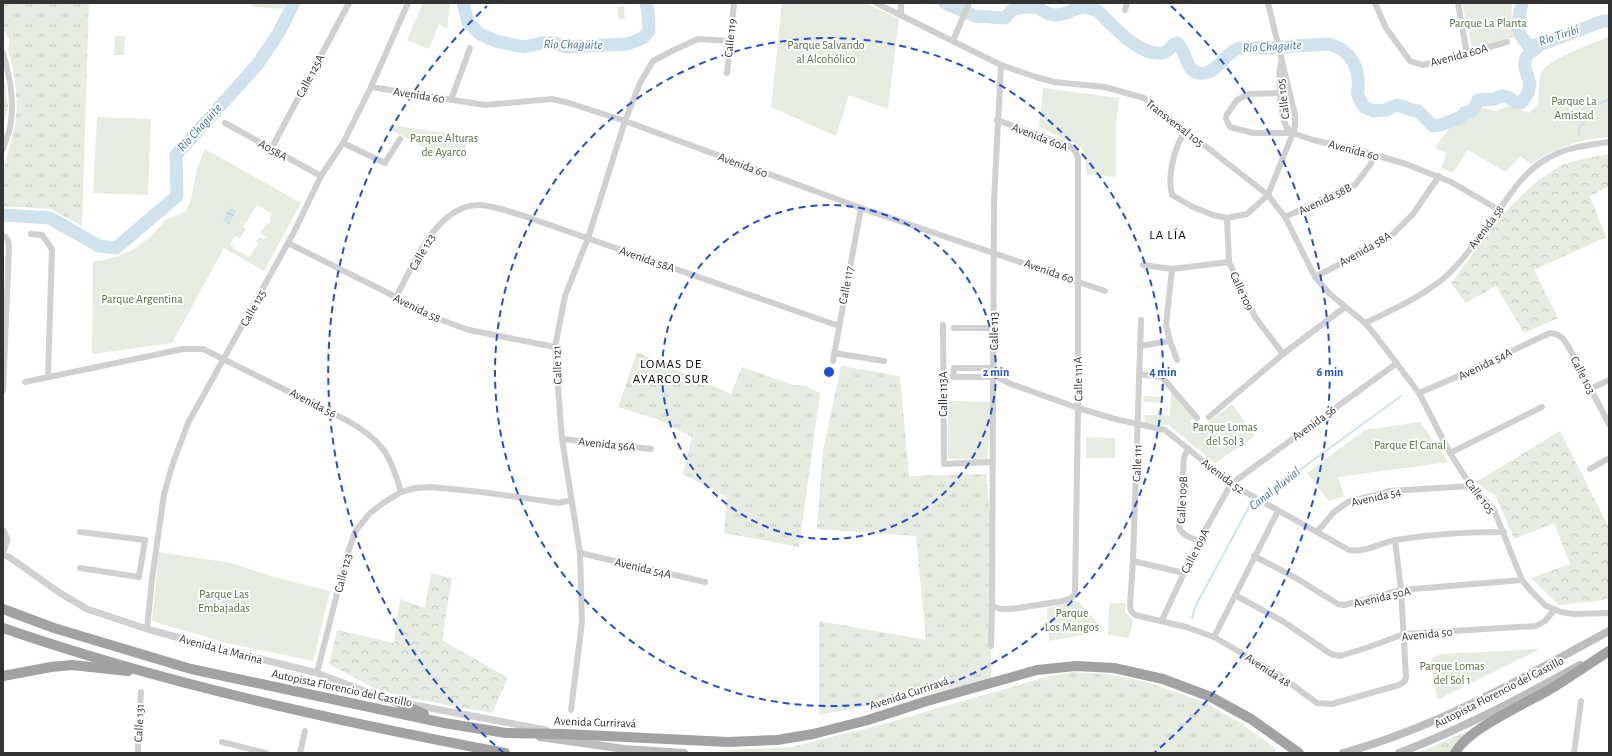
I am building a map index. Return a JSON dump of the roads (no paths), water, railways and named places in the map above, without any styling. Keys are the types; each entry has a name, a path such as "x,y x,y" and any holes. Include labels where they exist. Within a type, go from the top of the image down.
{"highway":[{"name":"Autopista Florencio del Castillo","path":"3,610 54,628 191,669 444,723 506,733"},
{"path":"3,628 148,673 309,713 418,737 505,753"},
{"path":"1456,753 1463,742 1477,730 1558,685 1609,650"},
{"path":"3,676 51,667 72,665 148,673"},
{"name":"Avenida Curriravá","path":"506,733 564,734 728,742 762,741 813,734 868,720 941,696 1037,670 1076,666 1114,668 1163,679 1211,697 1251,718 1299,753"},
{"path":"395,701 444,723"}],"main road":[{"name":"Autopista Florencio del Castillo","path":"1343,753 1375,744 1444,717 1481,700 1609,631"},
{"name":"Autopista Florencio del Castillo","path":"1399,753 1435,739 1480,718 1609,650"},
{"name":"Autopista Florencio del Castillo","path":"506,733 624,749 684,753"}],"street":[{"name":"Calle 125A","path":"271,149 349,3"},
{"name":"Calle 125","path":"147,629 152,579 164,494 173,463 188,423 225,359 288,243 321,176 343,143 371,87 408,3"},
{"name":"Calle 119","path":"726,73 734,3"},
{"name":"Transversal 105","path":"876,3 1000,65 1048,82 1105,87 1144,98 1268,195 1285,217 1314,277 1345,308"},
{"path":"901,3 901,15"},
{"name":"Calle 105","path":"1268,3 1279,44 1281,62 1280,93 1286,127 1292,133"},
{"name":"Avenida 60A","path":"1375,3 1386,28 1410,61 1423,65 1507,42"},
{"path":"1458,3 1467,54"},
{"path":"953,41 969,4"},
{"name":"Calle 121","path":"571,710 582,622 580,553 562,439 555,347 565,296 588,238 625,121 640,82 653,61 698,39 729,41"},
{"path":"451,100 470,48"},
{"path":"3,53 8,69 12,112 10,128 3,149"},
{"name":"Calle 105","path":"1268,195 1295,126 1294,110 1285,70 1281,62"},
{"name":"Calle 113","path":"991,646 994,201 1000,65"},
{"name":"Avenida 60","path":"371,87 485,106 552,99 625,121 861,208 1105,291"},
{"name":"Avenida 60","path":"1280,93 1249,94 1237,100 1227,114 1226,119 1230,127 1253,133 1292,133 1313,140 1358,150 1406,164 1439,176 1499,210"},
{"name":"Avenida 60A","path":"997,120 1071,147 1076,152 1078,159"},
{"name":"A058A","path":"225,123 321,176"},
{"path":"1185,131 1178,143 1173,164 1170,188 1172,195 1193,207 1213,215 1227,218 1247,214 1268,195"},
{"path":"343,143 385,162 400,139"},
{"name":"Avenida 58","path":"1365,323 1402,304 1444,278 1461,261 1514,187 1529,172 1549,157 1569,149 1609,142"},
{"name":"Avenida 58B","path":"1285,217 1355,185 1370,166 1375,156"},
{"name":"Calle 111A","path":"992,606 1001,609 1012,609 1063,601 1071,598 1075,594 1078,408 1078,159"},
{"name":"Avenida 58A","path":"1314,277 1388,239 1414,214 1439,176"},
{"name":"Avenida 58A","path":"455,212 467,207 478,205 492,207 524,216 839,326"},
{"name":"Calle 117","path":"833,361 861,208"},
{"name":"Calle 123","path":"396,298 433,230 443,220 455,212"},
{"name":"Calle 109","path":"1227,218 1229,262 1247,304 1283,354"},
{"path":"31,234 42,235 52,249 48,376"},
{"path":"3,236 6,237 8,241 8,247 3,390"},
{"name":"Avenida 58","path":"288,243 425,314 469,330 555,347"},
{"path":"1143,265 1172,269 1229,262"},
{"path":"1172,269 1166,325 1177,360"},
{"path":"1209,417 1283,354 1345,308"},
{"name":"Calle 105","path":"1345,308 1365,323 1419,393 1450,453 1471,486 1489,504 1504,532 1522,580 1540,601 1554,610"},
{"name":"Calle 111","path":"1130,606 1134,561 1141,320"},
{"name":"Calle 113A","path":"943,325 944,464 993,462"},
{"path":"954,328 994,328"},
{"name":"Calle 103","path":"1550,333 1562,336 1609,424"},
{"name":"Avenida 54A","path":"1419,393 1550,333"},
{"path":"1140,346 1170,341"},
{"name":"Avenida 56","path":"25,382 183,349 203,349 366,431 376,439 388,456 395,471 401,492"},
{"path":"834,353 884,362"},
{"name":"Avenida 56","path":"1231,484 1397,363"},
{"path":"994,368 954,368 953,377 994,376"},
{"path":"1139,374 1162,377 1197,418"},
{"name":"Avenida 52","path":"994,376 1010,384 1078,408 1115,419 1166,430 1231,484 1349,550 1355,551 1395,540 1468,533 1504,532"},
{"path":"1590,389 1609,380"},
{"path":"1450,453 1542,408"},
{"name":"Avenida 56A","path":"562,439 651,449"},
{"name":"Calle 109B","path":"1188,448 1184,458 1179,527 1181,532 1185,535 1199,541"},
{"path":"1590,469 1609,458"},
{"name":"Calle 109A","path":"1162,620 1199,541 1231,484"},
{"name":"Avenida 54","path":"1317,532 1334,512 1348,502 1390,491 1471,486"},
{"path":"401,492 416,488 442,487 559,503 571,500"},
{"name":"Calle 123","path":"317,674 346,558 355,532 369,514 401,492"},
{"path":"1214,636 1278,511"},
{"path":"3,531 7,540 5,553"},
{"path":"80,532 157,542"},
{"path":"139,577 145,540"},
{"path":"1395,540 1401,590 1404,634"},
{"name":"Avenida La Marina","path":"5,553 73,602 101,614 147,629 220,650 317,674 395,701 564,734"},
{"name":"Avenida 54A","path":"580,553 705,582"},
{"name":"Avenida 50A","path":"1254,556 1296,578 1338,604 1344,605 1401,590 1522,580"},
{"path":"1134,561 1184,573"},
{"path":"80,568 152,579"},
{"name":"Avenida 50","path":"1235,595 1284,622 1335,656 1340,656 1369,647 1404,634 1536,626 1545,621 1554,610"},
{"name":"Avenida 48","path":"1130,606 1131,611 1141,617 1162,620 1214,636 1279,675 1317,703 1325,705 1400,685 1405,681 1404,634"},
{"path":"1554,610 1574,614 1609,612"},
{"name":"Calle 131","path":"138,753 141,692"},
{"path":"1574,753 1581,701"},
{"path":"300,753 305,731"},
{"path":"222,742 266,753"}],"water":[{"path":"230,207 236,211 229,224 223,221"}],"waterway":[{"name":"Río Chagüite","path":"3,215 50,218 99,246 116,248 177,196 176,155 257,65 278,34 294,3"},
{"name":"Río Chagüite","path":"463,3 468,22 480,34 496,41 524,47 541,43 555,43 565,47 627,44 643,38 649,31 646,3"},
{"name":"Río Chagüite","path":"945,3 975,16 1005,18 1011,11 1024,7 1036,7 1048,14 1053,15 1061,15 1080,8 1092,9 1099,12 1119,32 1145,50 1154,53 1163,53 1177,43 1183,51 1191,69 1199,73 1210,71 1232,52 1241,48 1270,48 1329,44 1341,49 1353,62 1357,73 1358,95 1364,107 1374,111 1386,110 1397,105 1418,111 1433,126 1441,125 1461,118 1464,113 1470,112 1473,109 1478,100 1495,99 1501,96 1508,97 1515,102 1521,103 1527,95 1530,83 1525,69 1526,58 1540,45"},
{"name":"Río Tiribí","path":"1522,3 1518,25 1521,35 1528,45 1540,45 1603,21 1609,21"},
{"path":"1579,136 1579,127 1585,122 1586,114 1592,108 1609,99"},
{"name":"Canal pluvial","path":"1192,618 1195,607 1249,507 1401,396"}],"district":[{"name":"LA LÍA","path":"1168,235"},
{"name":"LOMAS DE AYARCO SUR","path":"671,372"}],"park label":[{"name":"Parque La Planta","path":"1488,23"},
{"name":"Parque Salvando al Alcohólico","path":"826,52"},
{"name":"Parque La Amistad","path":"1574,108"},
{"name":"Parque Alturas de Ayarco","path":"444,145"},
{"name":"Parque Argentina","path":"142,299"},
{"name":"Parque Lomas del Sol 3","path":"1225,434"},
{"name":"Parque El Canal","path":"1410,445"},
{"name":"Parque Las Embajadas","path":"224,601"},
{"name":"Parque Los Mangos","path":"1072,620"},
{"name":"Parque Lomas del Sol 1","path":"1452,673"}]}
